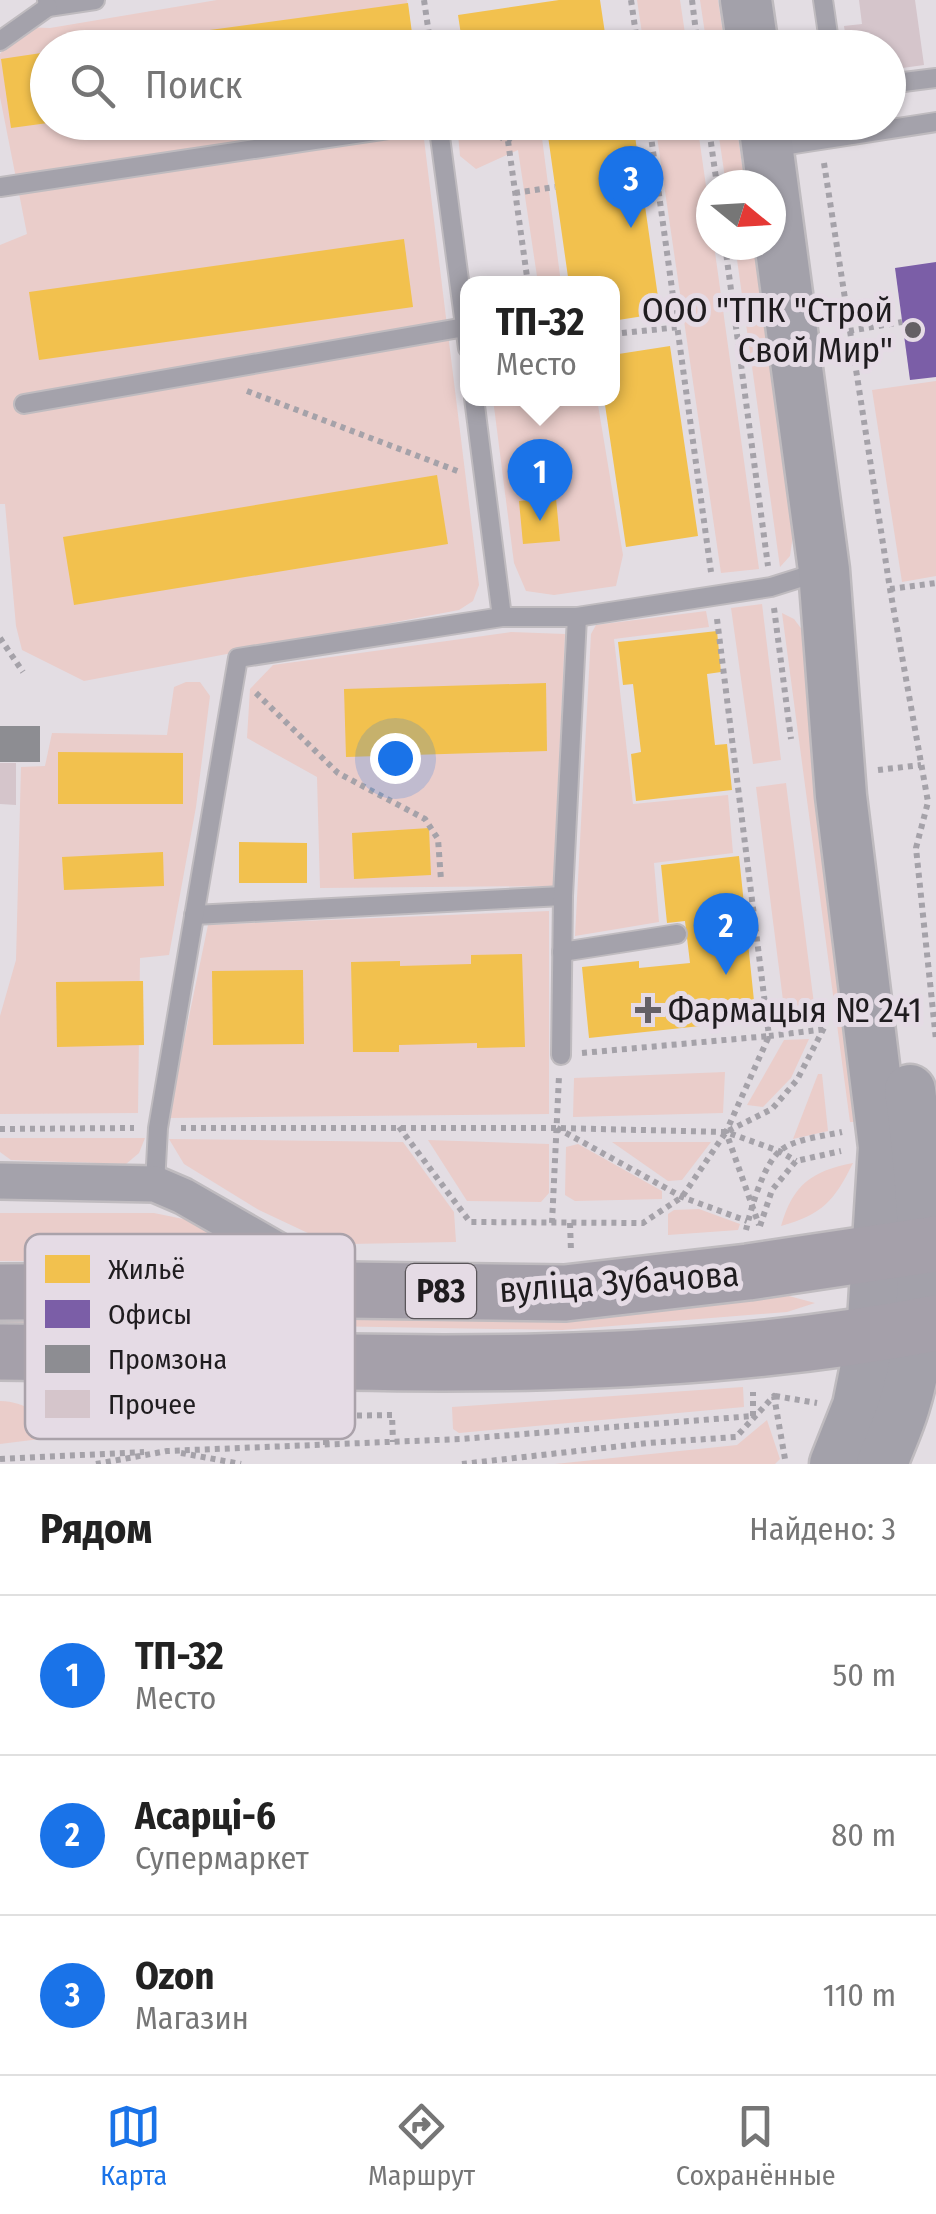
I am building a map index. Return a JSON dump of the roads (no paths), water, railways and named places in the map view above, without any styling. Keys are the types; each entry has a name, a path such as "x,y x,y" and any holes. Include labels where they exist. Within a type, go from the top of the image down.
{"highway":[{"name":"вуліца Зубачова","path":"355,1290 565,1293 913,1248"},
{"name":"вуліца Зубачова","path":"0,1292 25,1292"},
{"name":"вуліца Зубачова","path":"355,1360 618,1359 772,1350 909,1328"},
{"name":"вуліца Зубачова","path":"0,1352 25,1353"}],"main road":[{"path":"746,0 750,30"},
{"path":"767,140 824,570 841,796 884,1147 913,1248"},
{"path":"824,570 844,638 886,899 917,1142 904,1406 882,1464"},
{"path":"835,1464 858,1406 909,1328"}],"street":[{"path":"0,1181 155,1184 249,1234"}],"lane":[{"path":"0,41 48,4 95,0"},
{"path":"823,0 827,30"},
{"path":"906,82 936,78"},
{"path":"906,126 936,122"},
{"path":"0,188 318,140"},
{"path":"439,140 460,290"},
{"path":"24,404 460,328"},
{"path":"475,406 502,617"},
{"path":"155,1184 158,1128 238,658 502,617 577,618 771,587 824,570"},
{"path":"560,1055 563,896 577,618"},
{"path":"194,915 563,896"},
{"path":"562,952 677,934"}],"place":[{"name":"Ozon","path":"631,228"},
{"name":"ООО \"ТПК \"Строй Свой Мир\"","path":"913,330"},
{"name":"ТП-32","path":"540,521"},
{"name":"Асарці-6","path":"726,975"},
{"name":"Фармацыя № 241","path":"648,1010"}]}
